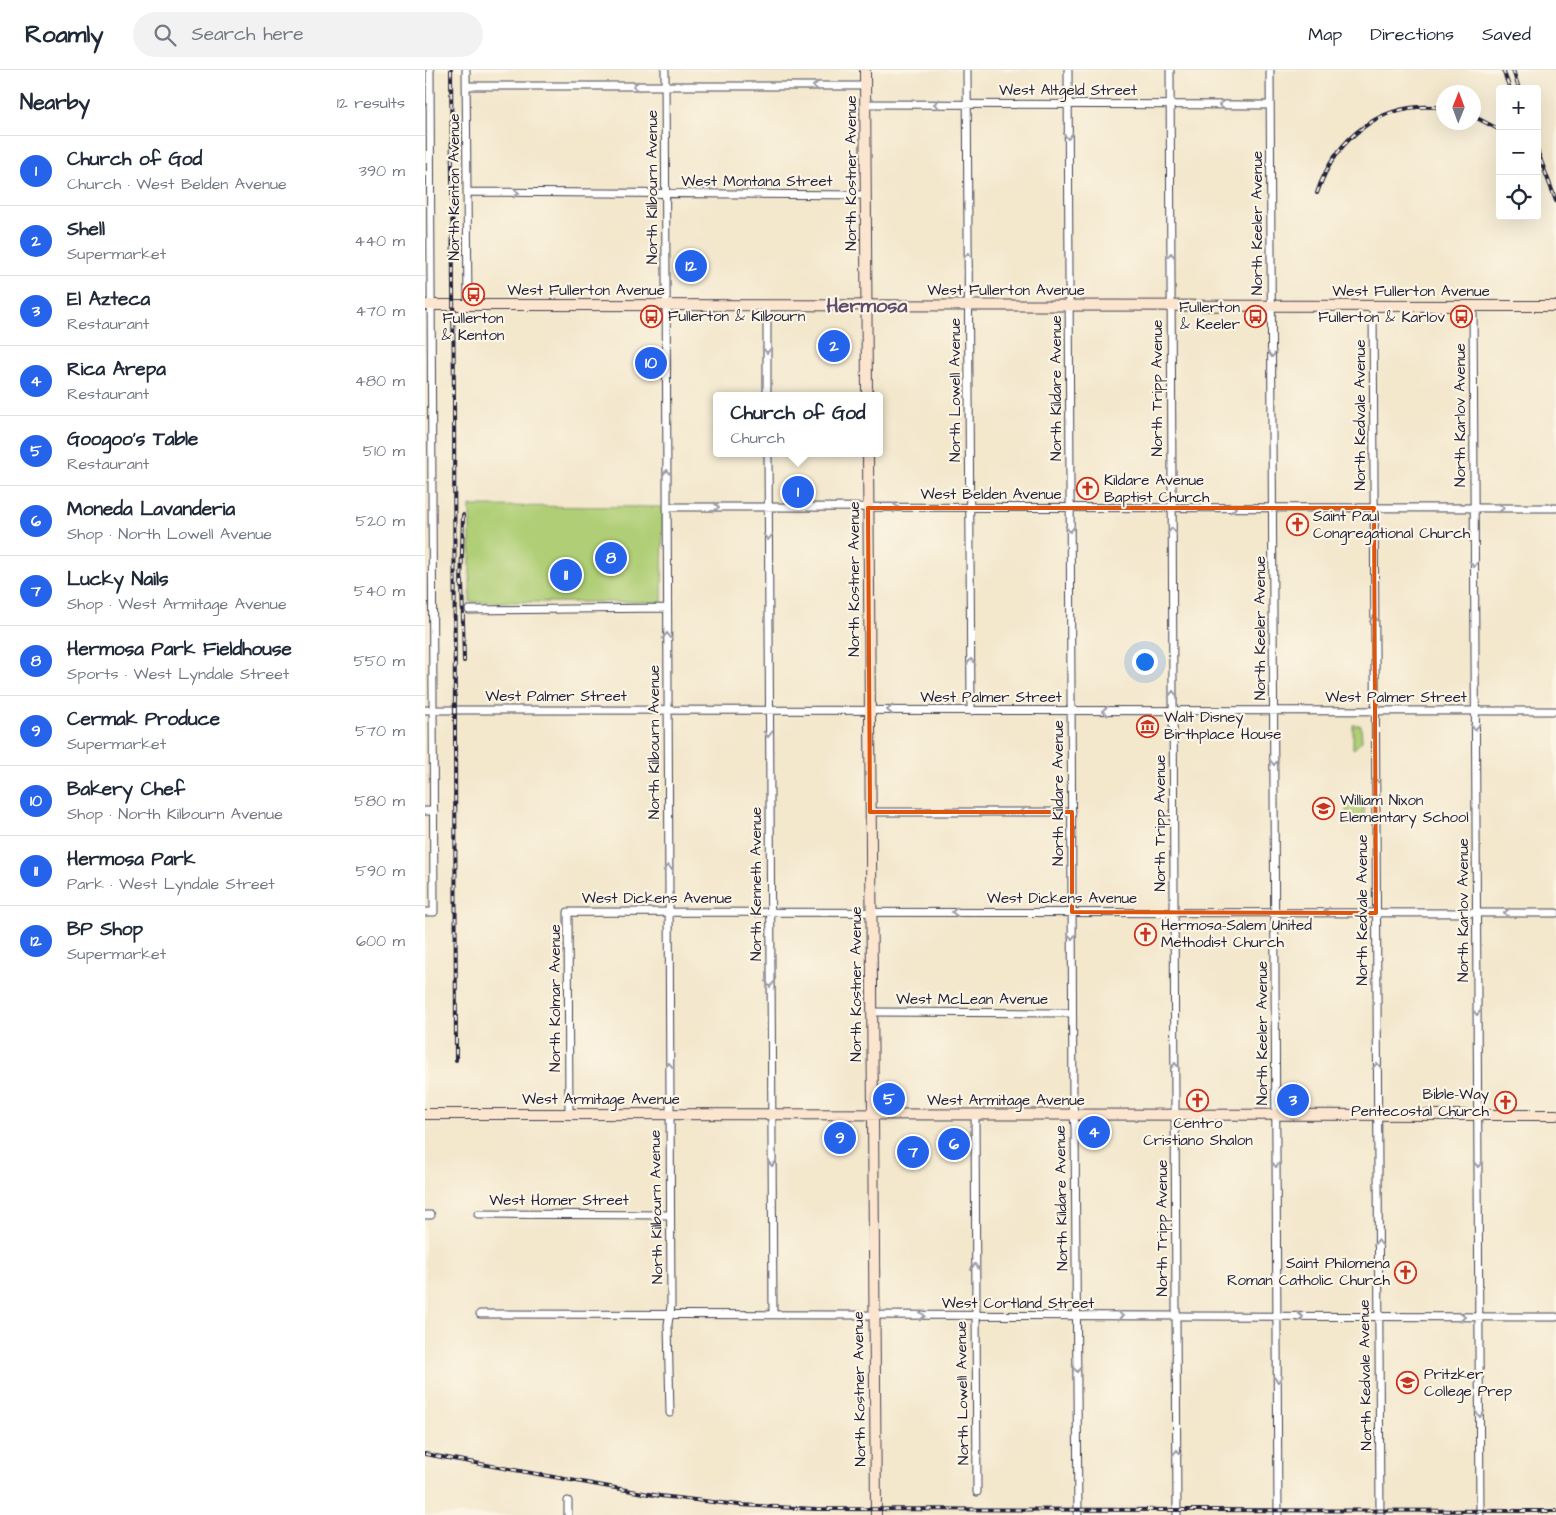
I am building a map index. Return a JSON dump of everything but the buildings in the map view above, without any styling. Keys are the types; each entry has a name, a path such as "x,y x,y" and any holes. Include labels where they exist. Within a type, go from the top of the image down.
{"main road":[{"name":"North Kostner Avenue","path":"865,70 867,392"},
{"name":"West Fullerton Avenue","path":"428,305 1556,306"},
{"name":"North Kostner Avenue","path":"868,457 875,1515"},
{"name":"West Armitage Avenue","path":"425,1114 1556,1115"}],"street":[{"name":"North Kenton Avenue","path":"425,912 434,912 433,508 428,305 428,85 430,70"},
{"name":"North Kenton Avenue","path":"467,70 468,305"},
{"name":"North Kilbourn Avenue","path":"665,70 670,1215 670,1315 668,1324 670,1413"},
{"name":"North Lowell Avenue","path":"967,70 971,710"},
{"name":"North Kildare Avenue","path":"1068,70 1072,912 1078,1515"},
{"name":"North Tripp Avenue","path":"1169,70 1177,1515"},
{"name":"North Keeler Avenue","path":"1270,70 1278,1515"},
{"path":"467,86 865,86"},
{"name":"West Altgeld Street","path":"865,104 1270,105"},
{"name":"West Montana Street","path":"467,192 866,195"},
{"path":"767,305 767,392"},
{"name":"North Kedvale Avenue","path":"1373,306 1378,1317 1381,1515"},
{"name":"North Karlov Avenue","path":"1473,306 1480,1515"},
{"name":"North Kenneth Avenue","path":"767,457 773,1315"},
{"name":"West Belden Avenue","path":"667,507 1556,508"},
{"path":"425,508 433,508"},
{"path":"469,610 667,608"},
{"name":"West Palmer Street","path":"425,710 1556,711"},
{"path":"425,811 434,811"},
{"path":"870,812 1072,812"},
{"name":"West Dickens Avenue","path":"569,912 1556,913"},
{"name":"North Kolmar Avenue","path":"569,912 569,1114"},
{"name":"West McLean Avenue","path":"872,1012 1073,1013"},
{"name":"North Lowell Avenue","path":"975,1115 977,1492"},
{"name":"West Homer Street","path":"478,1214 670,1215"},
{"name":"West Cortland Street","path":"480,1314 1556,1317"},
{"path":"568,1501 568,1515"}],"highlighted area":[{"path":"868,508 1374,508 1376,913 1072,912 1072,812 870,812"}],"green space":[{"path":"470,506 663,507 662,602 470,602"},
{"path":"1353,725 1361,725 1362,741 1353,750"},
{"path":"1357,797 1364,799 1364,820 1357,822 1350,819 1346,813 1347,802"}],"railway":[{"path":"451,70 456,1060"},
{"path":"1503,70 1509,85"},
{"path":"1513,70 1518,85"},
{"path":"1317,193 1325,173 1336,155 1349,139 1364,126 1400,110 1421,107 1436,108"},
{"path":"1481,120 1496,128"},
{"path":"1541,161 1556,201"},
{"path":"461,587 463,515"},
{"path":"462,581 464,661"},
{"path":"425,1454 660,1496 739,1505 816,1509 1556,1511"}],"place":[{"name":"BP Shop","path":"691,266"},
{"name":"Fullerton & Kenton","path":"473,295"},
{"name":"Fullerton & Kilbourn","path":"652,316"},
{"name":"Fullerton & Keeler","path":"1256,316"},
{"name":"Fullerton & Karlov","path":"1461,317"},
{"name":"Shell","path":"834,346"},
{"name":"Bakery Chef","path":"651,363"},
{"name":"Kildare Avenue Baptist Church","path":"1088,489"},
{"name":"Church of God","path":"798,492"},
{"name":"Saint Paul Congregational Church","path":"1297,525"},
{"name":"Hermosa Park Fieldhouse","path":"611,558"},
{"name":"Hermosa Park","path":"566,575"},
{"name":"Walt Disney Birthplace House","path":"1148,726"},
{"name":"William Nixon Elementary School","path":"1324,809"},
{"name":"Hermosa-Salem United Methodist Church","path":"1145,934"},
{"name":"Googoo's Table","path":"889,1099"},
{"name":"Centro Cristiano Shalon","path":"1198,1100"},
{"name":"El Azteca","path":"1293,1100"},
{"name":"Bible-Way Pentecostal Church","path":"1505,1103"},
{"name":"Rica Arepa","path":"1094,1132"},
{"name":"Cermak Produce","path":"840,1138"},
{"name":"Moneda Lavanderia","path":"954,1144"},
{"name":"Lucky Nails","path":"913,1152"},
{"name":"Saint Philomena Roman Catholic Church","path":"1406,1272"},
{"name":"Pritzker College Prep","path":"1408,1383"}],"district":[{"name":"Hermosa","path":"867,305"}]}
